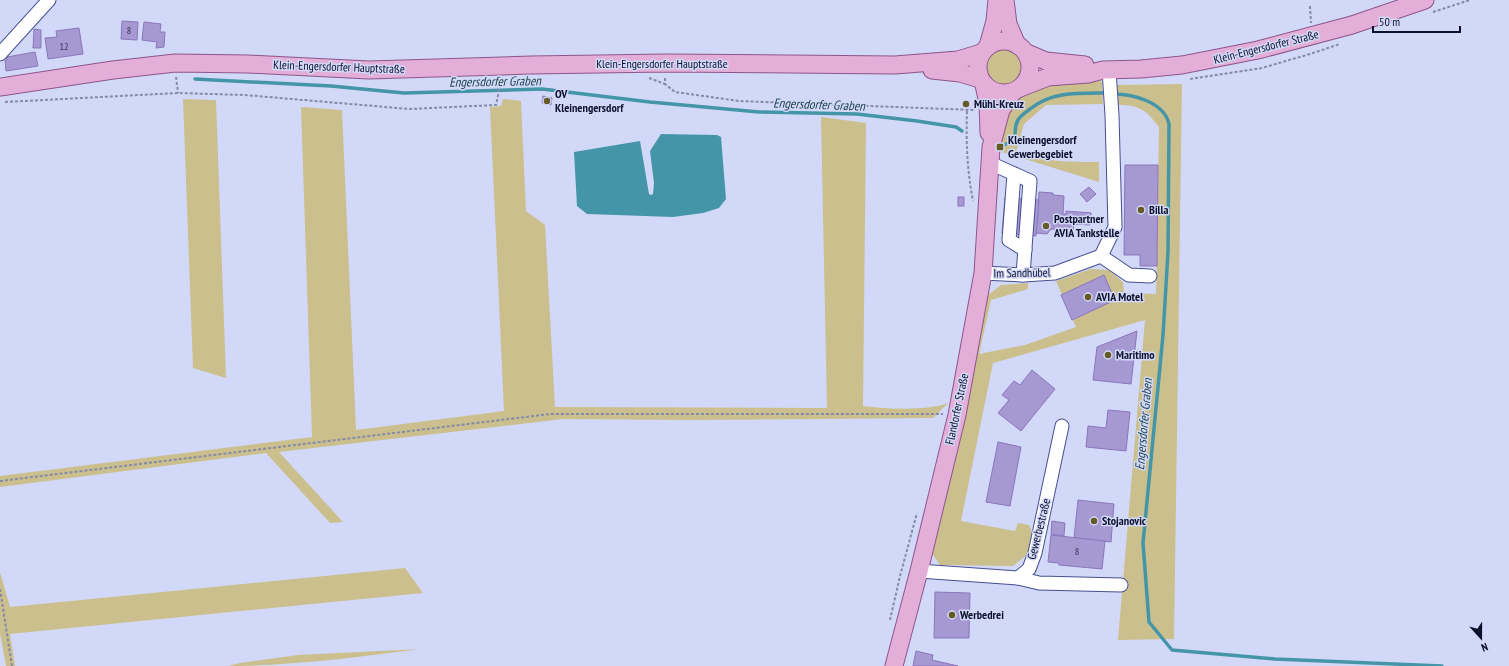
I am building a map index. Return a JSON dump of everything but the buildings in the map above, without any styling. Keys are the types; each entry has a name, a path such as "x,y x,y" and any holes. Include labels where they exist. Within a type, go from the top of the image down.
{"main road":[{"path":"982,82 978,68 995,21 997,0"},
{"path":"894,65 960,73 982,82 997,93 1016,90 1026,80 1029,73 1030,64 1008,24 1005,0"},
{"name":"Klein-Engersdorfer Straße","path":"1016,90 1048,77 1088,74 1107,75 1141,69 1182,66 1258,50 1339,28 1424,0"},
{"path":"894,65 964,59 985,50 996,42 1003,41 1010,42 1022,49"},
{"name":"Klein-Engersdorfer Straße","path":"1022,49 1046,62 1087,65 1107,75"},
{"name":"Klein-Engersdorfer Hauptstraße","path":"0,87 113,70 175,63 248,64 370,70 530,65 666,63 894,65"},
{"name":"Flandorfer Straße","path":"894,666 957,415 983,273 990,155 988,103 982,82"},
{"name":"Flandorfer Straße","path":"990,155 1001,110 1016,90"}],"street":[{"path":"0,54 49,0"},
{"path":"1107,75 1111,99 1115,227 1101,256 1129,275 1150,276"},
{"path":"990,155 1014,174 1030,181 1023,275"},
{"name":"Im Sandhübel","path":"983,273 1023,275 1055,273 1101,256"},
{"name":"Gewerbestraße","path":"1018,578 1028,569 1035,553 1062,426"},
{"path":"919,571 1018,578 1039,583 1121,585"}],"path":[{"path":"666,63 665,84 675,92 739,101 967,111 967,173 974,206"},
{"path":"0,102 178,93 245,95 409,109 496,105 500,81"},
{"path":"0,481 550,414 957,415"},
{"path":"0,589 12,666"}],"shaded area":[{"path":"999,47 1007,47 1014,50 1020,56 1023,67 1020,78 1014,84 1007,87 999,87 992,84 986,78 983,71 983,63 986,56 992,50"},
{"path":"1095,79 1102,82 1103,104 1046,105 1024,124 1016,152 1046,160 1099,162 1099,182 1002,152 1000,132 1007,108 1024,92 1039,85"},
{"path":"1182,84 1174,639 1118,640 1145,320 993,363 961,521 1015,531 1018,523 1029,525 1032,532 1028,554 1013,566 940,565 930,551 988,295 1001,285 1028,283 1028,289 991,300 979,354 1025,345 1076,327 1056,281 1091,269 1109,270 1123,282 1124,293 1156,294 1159,127 1150,116 1137,107 1118,105 1117,85"},
{"path":"183,99 216,100 226,378 193,368"},
{"path":"503,99 521,101 526,211 545,225 555,407 827,408 821,117 866,123 863,406 883,408 918,408 939,406 948,403 933,418 688,420 563,419 279,452 343,522 330,523 266,453 0,487 0,476 312,437 301,107 342,110 356,430 504,411 490,107 501,106"},
{"path":"405,568 423,593 10,634 15,666 6,666 0,633 0,572 10,607"},
{"path":"421,649 300,663 228,666 298,655"}],"water":[{"path":"661,134 717,135 721,137 726,199 719,208 703,213 673,217 587,214 577,206 574,152 640,141 649,194 651,195 653,194 654,183 650,151"}],"waterway":[{"name":"Engersdorfer Graben","path":"195,79 331,86 404,93 542,89 650,102 759,112 857,114 956,127 962,131"},
{"name":"Engersdorfer Graben","path":"1004,145 1013,139 1016,124 1019,118 1039,103 1067,94 1108,93"},
{"name":"Engersdorfer Graben","path":"1114,94 1122,94 1147,101 1161,110 1166,116 1169,124 1168,252 1163,335 1143,543 1149,622 1172,650 1275,659 1442,666"}],"place":[{"name":"OV Kleinengersdorf","path":"547,101"},
{"name":"Mühl-Kreuz","path":"966,104"},
{"name":"Kleinengersdorf Gewerbegebiet","path":"1000,147"},
{"name":"Billa","path":"1141,210"},
{"name":"Postpartner AVIA Tankstelle","path":"1046,226"},
{"name":"AVIA Motel","path":"1088,297"},
{"name":"Maritimo","path":"1108,355"},
{"name":"Stojanovic","path":"1094,521"},
{"name":"Werbedrei","path":"952,615"}]}
